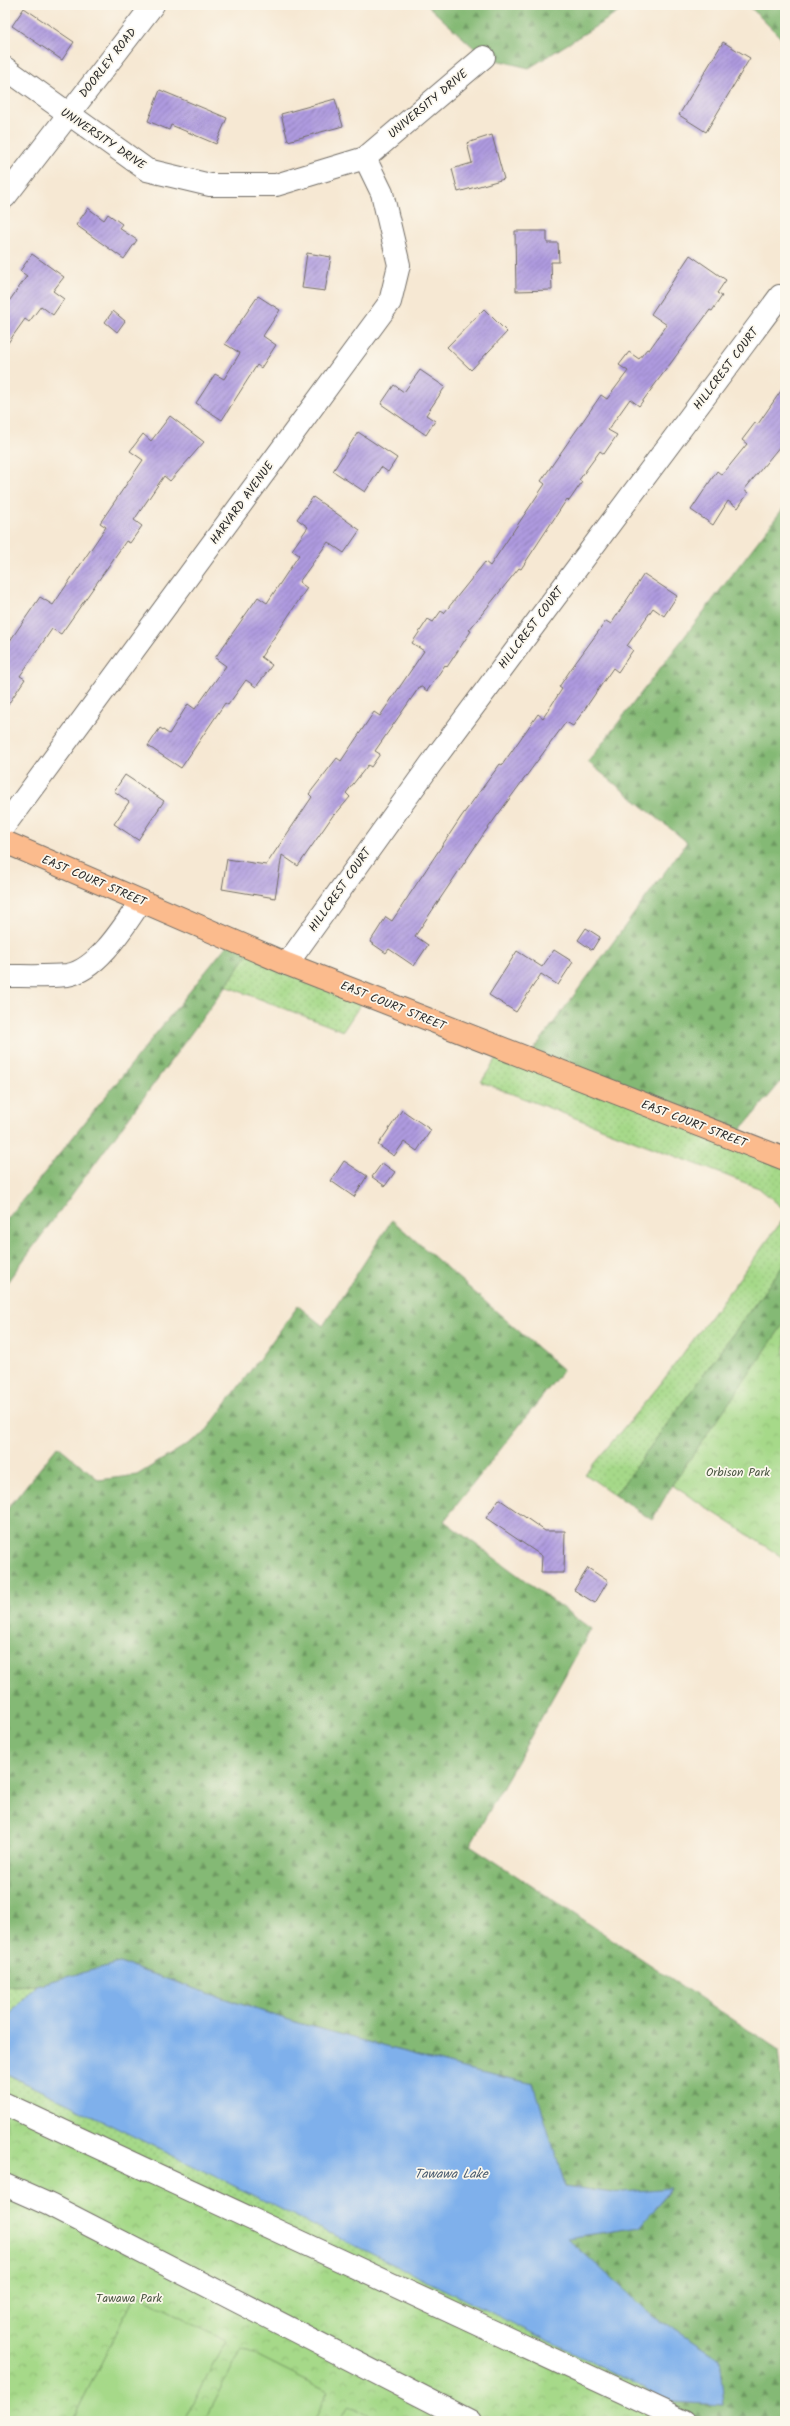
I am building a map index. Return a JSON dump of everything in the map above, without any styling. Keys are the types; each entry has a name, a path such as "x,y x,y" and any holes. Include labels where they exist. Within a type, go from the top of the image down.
{"main road":[{"name":"EAST COURT STREET","path":"5,842 288,964 785,1159"}],"street":[{"name":"DOORLEY ROAD","path":"5,197 153,5"},
{"name":"UNIVERSITY DRIVE","path":"5,68 68,115 147,170 210,185 276,185 365,158 484,57"},
{"name":"HARVARD AVENUE","path":"5,825 390,302 399,265 382,193 365,158"},
{"name":"HILLCREST COURT","path":"288,964 440,752 780,296"},
{"path":"5,976 68,975 88,966 118,936 141,901"},
{"path":"5,2104 685,2421"},
{"path":"5,2186 50,2205 470,2421"}],"green space":[{"path":"427,5 630,5 529,68 484,57"},
{"path":"748,5 785,5 785,42"},
{"path":"785,506 785,1077 733,1139 527,1059 687,842 588,762"},
{"path":"231,940 251,949 226,986 5,1285 5,1222"},
{"path":"251,949 366,996 343,1031 226,986"},
{"path":"503,1049 785,1159 785,1210 759,1188 481,1082"},
{"path":"785,1217 785,1263 615,1495 585,1474 658,1387"},
{"path":"392,1220 563,1370 444,1521 591,1629 470,1845 779,2050 785,2104 785,2421 685,2421 669,2413 672,2402 724,2405 719,2358 652,2315 566,2238 638,2227 671,2189 612,2193 565,2186 533,2084 463,2068 288,2020 120,1963 36,1985 5,1986 5,1512 58,1446 99,1480 137,1475 204,1434 298,1306 323,1326"},
{"path":"785,1263 785,1322 672,1485 652,1520 615,1495"},
{"name":"Orbison Park","path":"785,1322 785,1559 672,1485"},
{"path":"36,1985 5,2020 5,1986"},
{"path":"5,2073 599,2364 672,2402 669,2413 5,2104"},
{"name":"Tawawa Park","path":"5,2104 685,2421 5,2421"},
{"path":"136,2294 226,2340 184,2421 72,2421"},
{"path":"242,2348 328,2391 313,2421 205,2421"},
{"path":"349,2405 379,2421 340,2421"}],"water":[{"name":"Tawawa Lake","path":"119,1963 288,2020 463,2068 534,2084 565,2186 612,2193 671,2188 639,2227 567,2238 652,2315 719,2358 724,2405 672,2402 5,2073 5,2020 36,1985"}],"building":[{"path":"24,8 74,42 62,60 12,26"},
{"path":"723,42 750,58 706,132 679,115"},
{"path":"160,90 227,118 216,144 171,125 169,130 148,121"},
{"path":"335,99 343,126 288,141 281,114"},
{"path":"492,135 504,179 458,192 452,169 472,163 467,143"},
{"path":"88,208 104,220 108,214 122,224 119,228 137,240 124,259 76,225"},
{"path":"515,231 547,231 547,243 558,243 559,262 551,262 552,290 516,291"},
{"path":"307,253 331,257 325,291 302,288"},
{"path":"32,254 64,277 53,291 64,299 53,315 41,306 29,322 25,319 5,347 5,307 27,276 20,271"},
{"path":"690,255 726,280 717,293 722,296 712,311 710,310 639,406 630,399 608,430 617,435 604,454 600,451 579,480 582,482 569,501 567,499 521,569 519,568 469,630 471,631 447,667 445,665 427,691 420,686 375,751 380,754 371,767 368,765 346,793 350,797 335,815 334,814 298,866 282,855 275,898 222,889 227,859 266,865 312,797 309,794 337,758 341,761 374,712 380,716 424,651 412,643 428,619 433,622 441,611 444,613 485,562 490,566 545,484 541,481 601,395 607,399 628,371 619,365 629,352 639,359 647,349 649,350 667,325 651,314"},
{"path":"258,296 280,310 263,336 276,345 261,368 257,365 222,420 196,403 215,374 224,379 240,353 225,344"},
{"path":"484,309 507,332 471,370 447,347"},
{"path":"113,311 125,321 117,332 105,322"},
{"path":"420,370 445,387 426,415 435,421 426,435 381,404 394,385 404,392"},
{"path":"785,385 785,440 744,490 748,493 738,508 728,501 713,525 691,510 717,471 722,475 747,444 742,440 755,423 758,424"},
{"path":"170,416 204,442 170,481 164,476 134,520 142,526 130,543 126,541 61,634 52,629 20,676 25,679 5,709 5,648 40,597 53,605 106,527 100,523 143,460 130,451 143,434 151,441"},
{"path":"358,432 397,458 388,472 381,467 365,492 333,471"},
{"path":"313,497 360,530 344,553 328,542 299,582 307,588 261,657 272,665 256,687 246,680 228,705 225,703 181,768 148,746 160,728 169,734 188,704 195,709 226,666 215,658 258,597 267,603 299,555 292,550 308,527 297,519"},
{"path":"644,574 677,596 664,616 653,608 627,646 633,650 618,672 613,668 573,726 566,722 485,832 415,936 428,945 414,966 389,949 386,953 370,942 386,917 392,921 461,817 500,764 502,765 538,714 543,718 562,689 559,687 571,669 606,621 611,624"},
{"path":"125,775 164,801 138,840 114,824 129,802 114,791"},
{"path":"586,928 600,937 592,950 578,940"},
{"path":"554,950 573,962 558,985 541,974 516,1012 489,995 517,951 542,967"},
{"path":"402,1110 431,1130 417,1151 404,1142 394,1156 378,1145"},
{"path":"344,1161 367,1176 354,1197 331,1181"},
{"path":"382,1163 395,1172 385,1186 372,1177"},
{"path":"499,1499 545,1531 565,1531 564,1573 541,1573 542,1556 486,1518"},
{"path":"588,1568 608,1581 595,1603 574,1590"}]}
